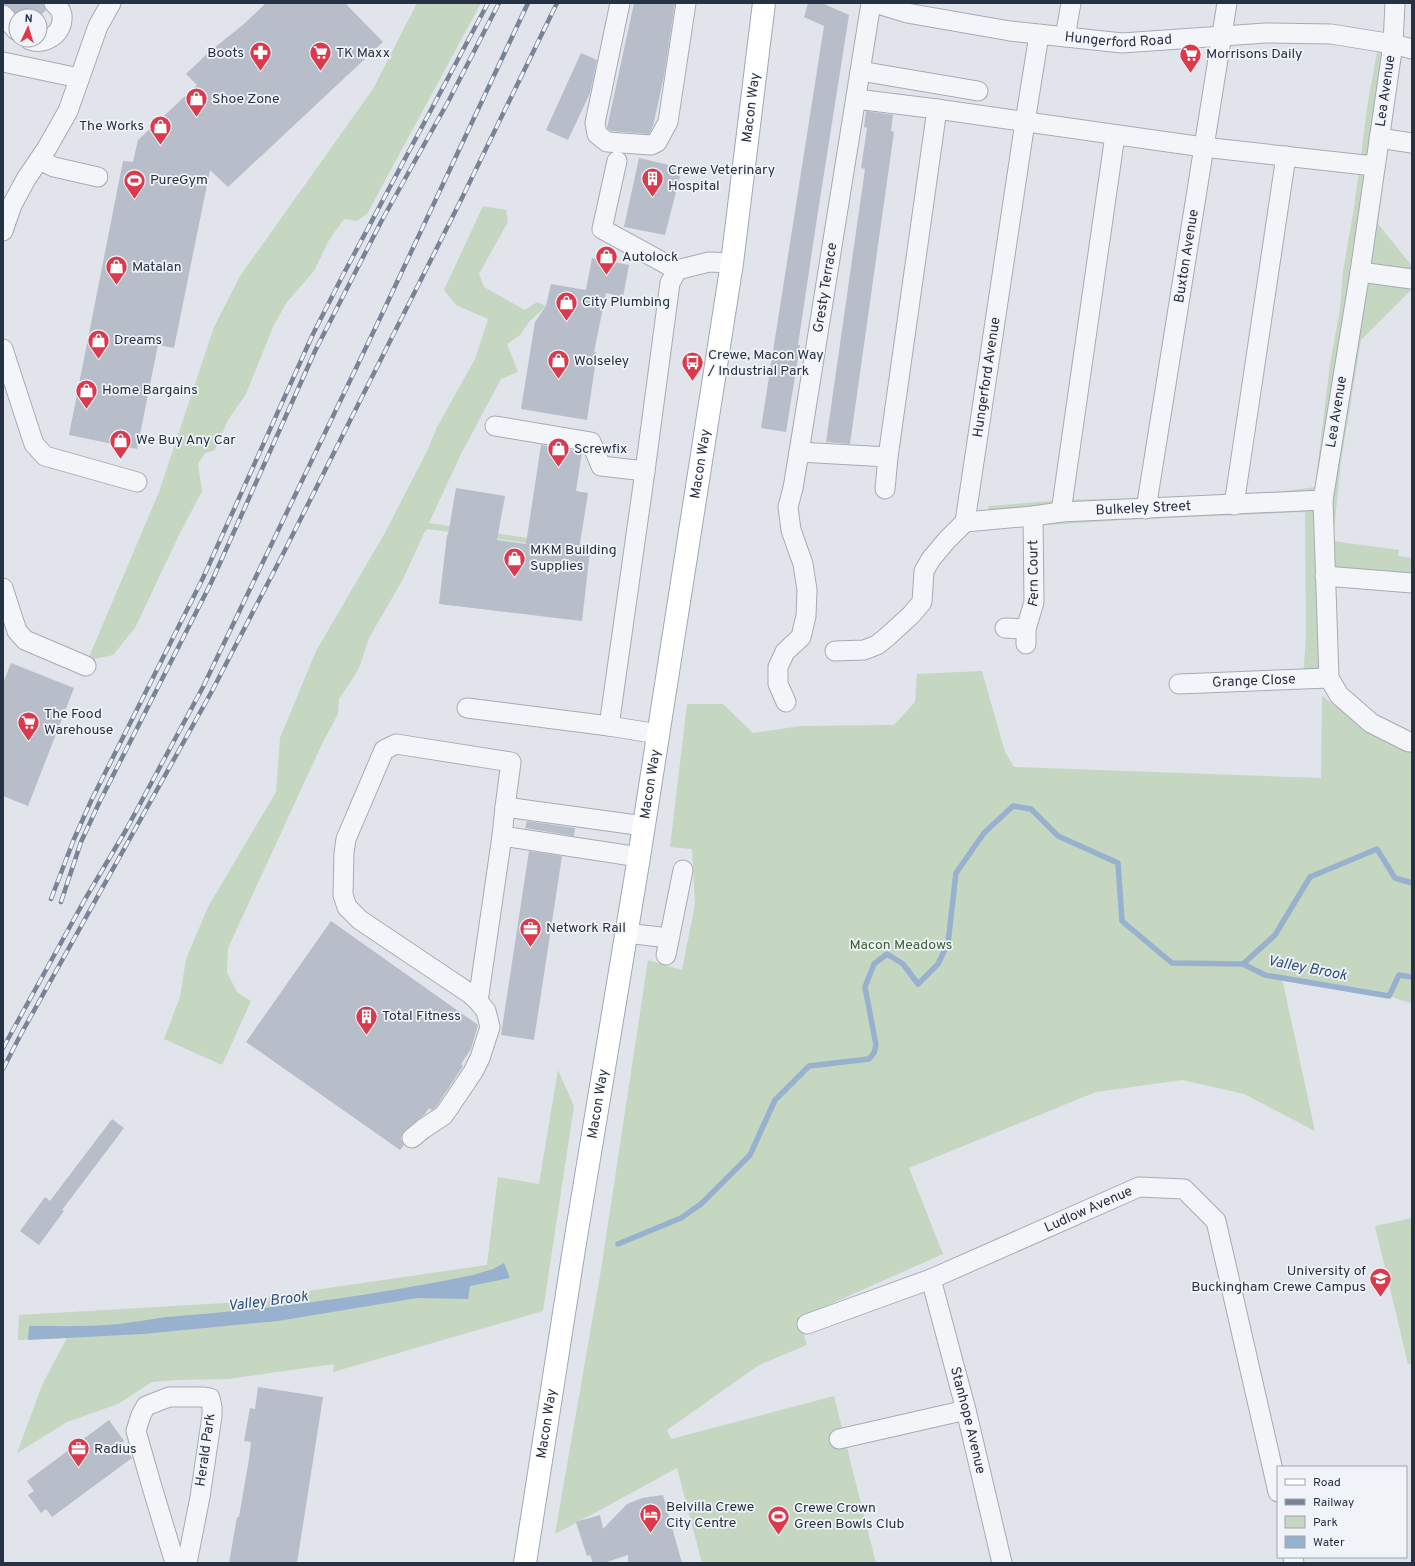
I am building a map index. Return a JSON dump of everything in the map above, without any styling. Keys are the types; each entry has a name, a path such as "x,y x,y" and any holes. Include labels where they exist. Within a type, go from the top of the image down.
{"main road":[{"name":"Macon Way","path":"525,1563 572,1263 644,826 732,263 764,3"}],"street":[{"path":"48,40 51,39 61,26 62,16 54,3"},
{"path":"96,3 98,26"},
{"path":"3,231 12,205 68,111 98,26 111,3"},
{"path":"620,3 595,123 597,134 607,142 651,145 657,142 668,122 686,3"},
{"name":"Gresty Terrace","path":"786,702 778,684 778,667 785,652 801,636 806,616 807,590 803,564 791,530 788,507 799,452 871,3"},
{"name":"Hungerford Road","path":"875,3 908,8 1010,31 1122,43 1266,33 1331,34 1392,44 1412,49"},
{"path":"1065,38 1071,3"},
{"name":"Buxton Avenue","path":"1146,508 1220,36 1227,3"},
{"name":"Lea Avenue","path":"1395,3 1392,44 1360,272 1323,500 1329,678 1338,695 1371,723 1409,742"},
{"name":"Hungerford Avenue","path":"965,522 1039,35"},
{"path":"3,62 79,78"},
{"path":"860,71 978,91"},
{"path":"856,99 1203,147 1374,166"},
{"path":"885,489 888,457 937,109"},
{"path":"1061,512 1116,135"},
{"path":"1379,138 1412,143"},
{"path":"1234,505 1286,156"},
{"path":"39,160 54,167 98,176"},
{"path":"617,161 602,229 677,270 709,262 732,263"},
{"path":"608,726 645,471 670,283 677,270"},
{"path":"1360,272 1412,279"},
{"path":"3,349 32,440 44,456 137,482"},
{"path":"495,426 591,442 601,466 645,471"},
{"path":"799,452 888,457"},
{"name":"Bulkeley Street","path":"965,522 1061,512 1323,500"},
{"name":"Fern Court","path":"1005,628 1026,636 1034,602 1034,516"},
{"path":"835,651 864,650 877,645 911,615 922,602 924,571 931,559 965,522"},
{"path":"1325,576 1412,583"},
{"path":"3,588 17,631 25,640 86,666"},
{"name":"Grange Close","path":"1179,684 1329,678"},
{"path":"467,708 658,734"},
{"path":"412,1138 444,1115 473,1072 490,1027 486,1011 470,993 360,920 347,907 343,895 344,853 346,839 384,750 396,744 511,762 502,836 478,1001"},
{"path":"505,807 644,826"},
{"path":"502,836 639,857"},
{"path":"626,933 668,947 683,870"},
{"name":"Ludlow Avenue","path":"806,1324 931,1279 1140,1187 1184,1189 1216,1221 1277,1488"},
{"name":"Stanhope Avenue","path":"931,1279 966,1410 1002,1563"},
{"name":"Herald Park","path":"175,1563 136,1431 141,1415 146,1406 169,1397 204,1397 210,1398 212,1416 200,1497 187,1563"},
{"path":"839,1439 966,1410"}],"green space":[{"path":"417,3 481,3 367,214 357,221 344,219 329,240 314,271 287,302 273,327 246,394 228,420 215,450 205,453 198,464 202,491 179,535 135,628 113,655 94,659 89,657 159,492 214,327 240,276 373,89"},
{"path":"1379,42 1393,44 1388,139 1378,224 1412,266 1412,289 1361,340 1341,461 1333,541 1399,550 1398,556 1412,558 1412,583 1325,576 1329,678 1303,679 1306,637 1305,512 1123,520 1034,526 984,521 989,506 1063,500 1189,497 1285,491 1315,487 1330,364 1340,309 1343,271 1354,208 1368,101"},
{"path":"483,206 506,210 508,222 479,274 484,287 525,310 537,302 546,306 529,322 520,335 507,344 518,372 501,379 461,454 429,523 561,543 590,545 590,551 570,552 541,545 428,529 425,531 403,579 369,638 359,668 339,699 338,714 322,744 228,948 227,972 237,992 251,1001 222,1065 164,1039 180,997 186,959 208,907 276,792 280,738 316,651 386,531 427,451 437,427 475,359 488,319 456,305 444,290"},
{"name":"Macon Meadows","path":"982,671 1005,752 1014,767 1321,778 1322,696 1375,735 1412,753 1412,1004 1389,996 1282,978 1315,1131 1244,1094 1182,1080 1096,1092 909,1168 943,1254 799,1318 807,1345 759,1365 667,1430 671,1439 834,1396 876,1563 702,1563 677,1468 555,1534 601,1270 648,960 682,970 695,904 692,849 670,847 687,704 723,704 753,733 801,726 894,725 915,702 917,674"},
{"path":"558,1070 574,1106 543,1311 333,1372 334,1364 228,1379 152,1382 118,1404 67,1422 17,1453 43,1383 67,1338 18,1340 19,1315 225,1303 487,1265 498,1177 539,1184"},
{"path":"1412,1218 1412,1363 1408,1364 1375,1226"}],"water":[{"path":"504,1263 510,1278 470,1286 468,1299 417,1298 278,1321 143,1334 28,1340 29,1326 85,1326 119,1324 167,1317 321,1301 435,1283 473,1275 493,1269"}],"building":[{"path":"43,3 45,8 11,8 3,4"},
{"path":"266,3 345,3 383,42 228,187 210,170 174,348 158,345 137,449 69,435 123,161 133,162 138,140 197,85 186,74"},
{"path":"634,3 675,3 664,76 653,126 649,134 611,131 607,128"},
{"path":"808,3 822,3 849,15 817,218 798,345 800,345 786,432 761,428 824,26 804,17"},
{"path":"581,53 597,60 590,93 568,140 546,130"},
{"path":"866,111 893,115 891,131 894,132 850,444 826,442 865,169 861,168 867,128 864,127"},
{"name":"Crewe Veterinary Hospital","path":"639,158 682,168 665,235 624,227"},
{"path":"592,258 629,265 623,297 606,293 594,352 597,353 587,420 521,409 535,322 546,306 551,284 586,290"},
{"path":"541,445 582,452 576,491 588,493 579,550 590,551 582,621 439,604 447,535 456,488 505,496 497,540 526,544"},
{"name":"The Food Warehouse","path":"11,663 74,688 28,806 3,796 3,683"},
{"path":"527,821 575,828 574,836 525,828"},
{"name":"Network Rail","path":"529,851 562,856 534,1040 501,1035"},
{"name":"Total Fitness","path":"331,921 478,1025 471,1049 461,1064 463,1066 436,1107 432,1110 429,1108 425,1114 402,1134 401,1139 404,1145 400,1150 246,1042"},
{"path":"112,1119 124,1128 62,1210 64,1211 39,1245 20,1231 45,1197 50,1201"},
{"path":"258,1387 323,1397 297,1563 229,1563 249,1459 251,1442 244,1441 250,1408 255,1409"},
{"name":"Radius","path":"109,1420 124,1441 121,1443 132,1458 52,1517 46,1509 41,1513 28,1495 34,1491 27,1481"},
{"path":"663,1495 682,1563 628,1563 628,1555 604,1563 593,1563 590,1555 587,1556 576,1522 600,1515 603,1529 627,1504 642,1498"}],"waterway":[{"name":"Valley Brook","path":"618,1244 681,1218 701,1204 750,1155 775,1100 809,1066 869,1059 874,1053 876,1045 865,987 874,964 887,954 903,964 918,984 938,964 948,943 956,873 984,833 1013,806 1031,809 1058,836 1118,863 1122,921 1172,963 1243,964 1265,975 1389,996 1399,975 1412,977"},
{"path":"1243,964 1275,935 1310,877 1377,849 1395,878 1412,883"}],"railway":[{"path":"51,899 74,839 91,801 203,578 313,334 488,3"},
{"path":"61,902 81,842 100,801 211,583 315,351 382,220 449,100 499,3"},
{"path":"3,1048 84,901 126,830 203,687 382,314 528,3"},
{"path":"3,1069 212,691 285,550 462,198 557,3"}],"place":[{"name":"Boots","path":"260,72"},
{"name":"TK Maxx","path":"321,72"},
{"name":"Morrisons Daily","path":"1190,74"},
{"name":"Shoe Zone","path":"196,118"},
{"name":"The Works","path":"160,146"},
{"name":"Crewe Veterinary Hospital","path":"652,198"},
{"name":"PureGym","path":"135,200"},
{"name":"Autolock","path":"607,276"},
{"name":"Matalan","path":"117,286"},
{"name":"City Plumbing","path":"567,322"},
{"name":"Dreams","path":"98,360"},
{"name":"Wolseley","path":"559,380"},
{"name":"Crewe, Macon Way / Industrial Park","path":"692,382"},
{"name":"Home Bargains","path":"87,410"},
{"name":"We Buy Any Car","path":"120,460"},
{"name":"Screwfix","path":"558,468"},
{"name":"MKM Building Supplies","path":"515,578"},
{"name":"The Food Warehouse","path":"28,742"},
{"name":"Network Rail","path":"531,948"},
{"name":"Total Fitness","path":"366,1036"},
{"name":"University of Buckingham Crewe Campus","path":"1381,1298"},
{"name":"Radius","path":"79,1468"},
{"name":"Belvilla Crewe City Centre","path":"651,1534"},
{"name":"Crewe Crown Green Bowls Club","path":"778,1536"}]}
